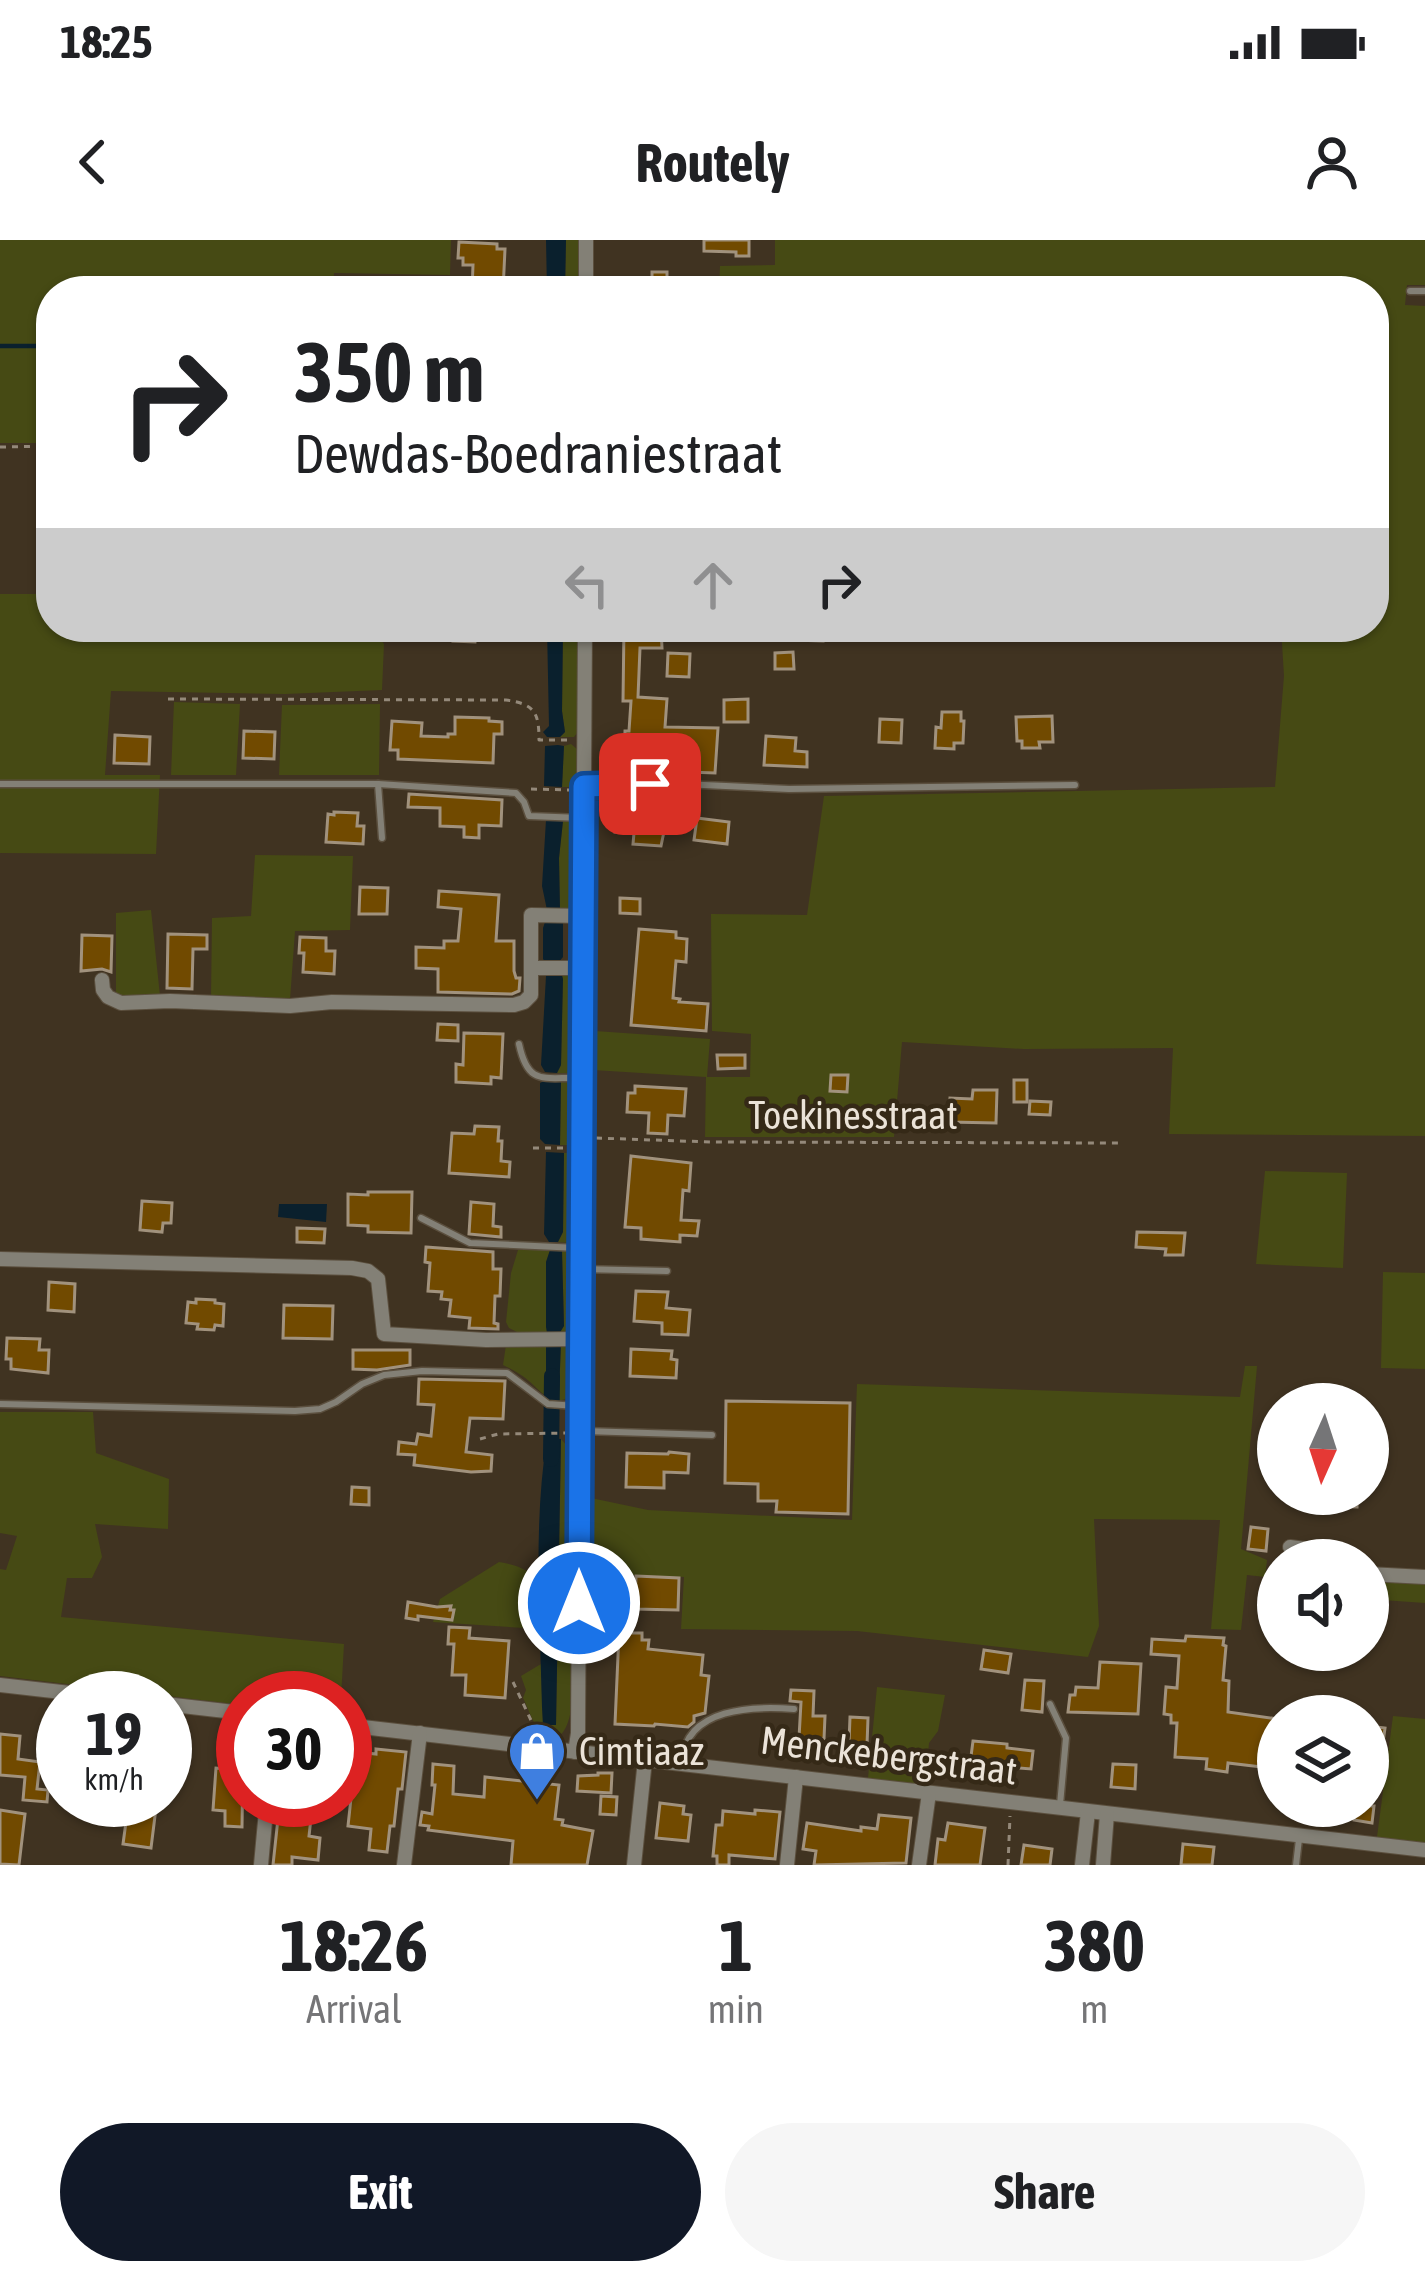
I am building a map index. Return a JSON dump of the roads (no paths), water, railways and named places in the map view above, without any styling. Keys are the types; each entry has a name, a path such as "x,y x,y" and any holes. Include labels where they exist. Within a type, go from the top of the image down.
{"street":[{"path":"586,240 586,276"},
{"path":"575,1752 583,1078 578,818 584,788 585,642"},
{"path":"102,980 108,997 121,1003 514,1004 531,994 539,968 531,915 578,916"},
{"path":"539,968 579,968"},
{"path":"0,1259 352,1268 378,1279 384,1334 578,1339"},
{"path":"1389,1575 1425,1577"},
{"path":"0,1685 36,1689"},
{"name":"Menckebergstraat","path":"372,1728 1425,1850"},
{"path":"404,1865 420,1733"},
{"path":"634,1865 645,1760"},
{"path":"787,1865 796,1777"},
{"path":"920,1865 929,1792"},
{"path":"1082,1865 1088,1812"},
{"path":"1103,1865 1107,1814"},
{"path":"261,1865 265,1827"}],"lane":[{"path":"1410,291 1425,291"},
{"path":"0,784 378,784 516,793 529,816 578,818"},
{"path":"378,784 382,838"},
{"path":"584,788 1075,785"},
{"path":"519,1044 529,1072 538,1077 583,1078"},
{"path":"421,1218 470,1243 581,1248"},
{"path":"581,1269 667,1271"},
{"path":"0,1404 296,1411 336,1402 384,1375 422,1371 507,1372 548,1404 580,1406"},
{"path":"580,1431 712,1435"},
{"path":"1050,1704 1066,1738 1060,1808"},
{"path":"681,1764 687,1739 714,1718 759,1706 794,1709"},
{"path":"1296,1865 1299,1836"}],"water":[{"path":"546,240 566,240 565,276 547,276"},
{"path":"547,642 563,642 565,732 547,737 543,732 549,726"},
{"path":"545,746 564,746 562,787 544,786"},
{"path":"546,820 563,821 560,911 547,910 542,886"},
{"path":"546,919 563,920 563,957 558,963 547,964 543,959"},
{"path":"549,972 561,972 563,979 557,1073 545,1072 541,1065"},
{"path":"561,1082 560,1145 540,1139 540,1083"},
{"path":"546,1152 564,1153 563,1232 558,1242 549,1242 544,1234"},
{"path":"279,1204 327,1204 326,1222 278,1217"},
{"path":"550,1250 562,1251 564,1326 559,1334 547,1333 546,1327"},
{"path":"546,1341 561,1342 559,1394 546,1394"},
{"path":"547,1438 561,1439 556,1725 543,1725 542,1707 539,1539"}],"waterway":[{"path":"0,346 36,346"},
{"path":"551,1459 552,1376"}],"place":[{"name":"Cimtiaaz","path":"537,1802"}]}
